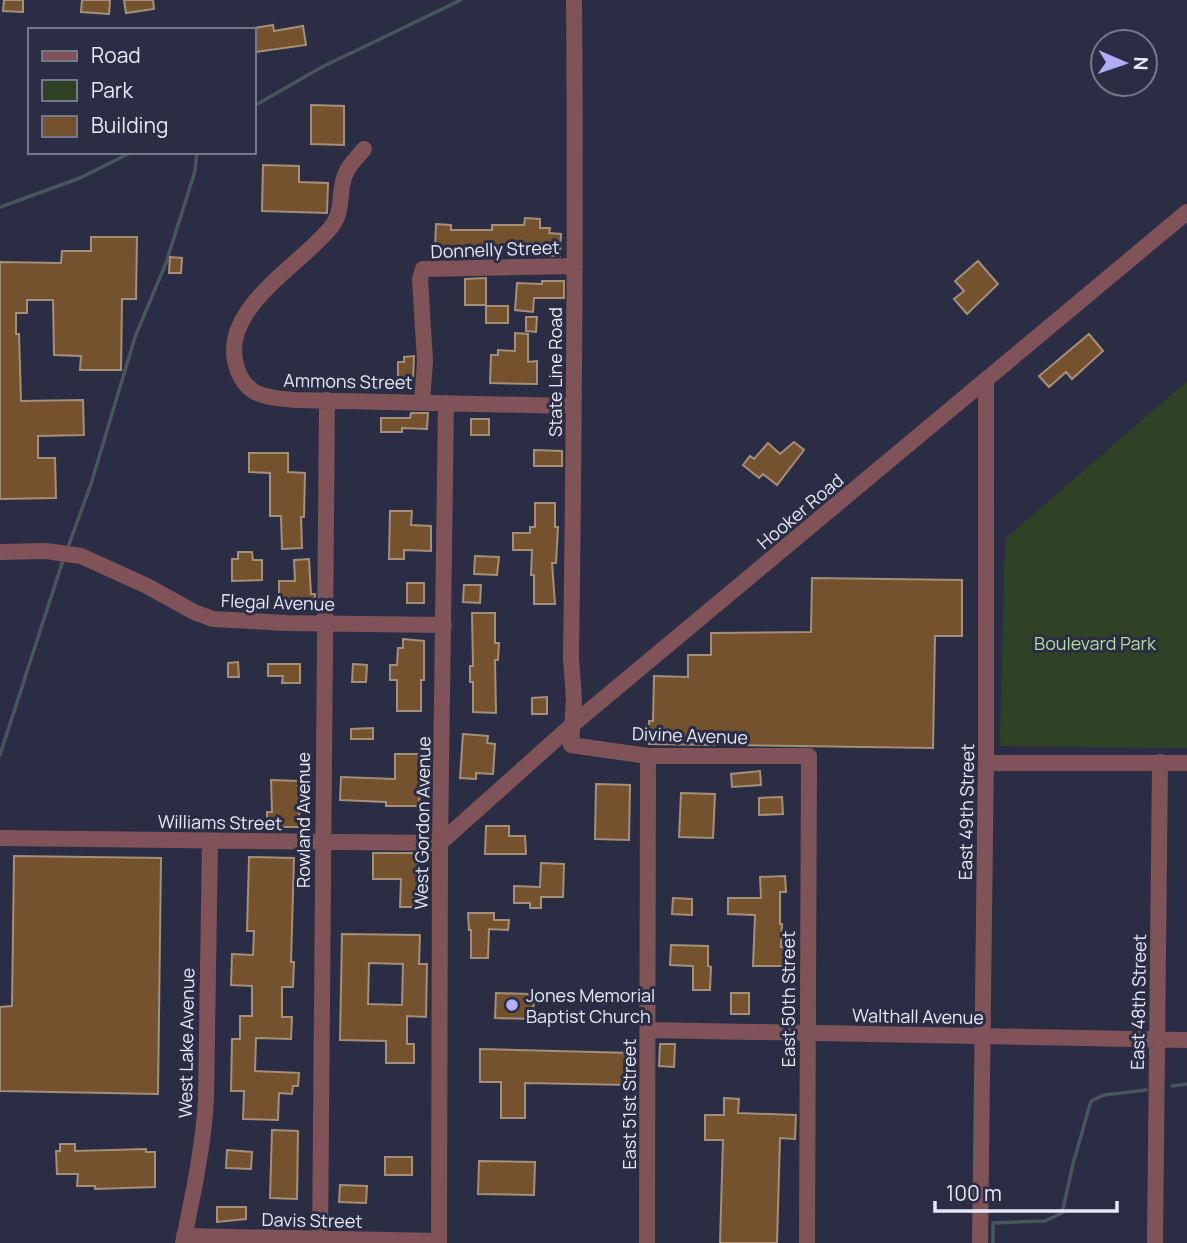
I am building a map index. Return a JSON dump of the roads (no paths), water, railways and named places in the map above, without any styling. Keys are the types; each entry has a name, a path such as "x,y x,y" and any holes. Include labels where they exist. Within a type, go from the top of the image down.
{"street":[{"name":"State Line Road","path":"571,745 574,0"},
{"name":"Ammons Street","path":"364,149 344,177 339,215 332,226 296,264 265,290 243,318 236,333 236,367 252,392 264,398 572,406"},
{"name":"Hooker Road","path":"440,843 572,725 1187,212"},
{"name":"Donnelly Street","path":"422,402 425,361 420,279 423,269 575,266"},
{"name":"East 49th Street","path":"980,1243 986,764 986,382"},
{"name":"Rowland Avenue","path":"320,1241 327,400"},
{"name":"West Gordon Avenue","path":"439,1242 440,843 446,403"},
{"name":"Flegal Avenue","path":"0,552 46,551 81,556 213,619 324,624 444,625"},
{"name":"Divine Avenue","path":"571,745 648,756 809,756"},
{"name":"East 51st Street","path":"648,756 648,1243"},
{"name":"East 50th Street","path":"807,1243 809,756"},
{"name":"East 48th Street","path":"1155,1243 1160,762"},
{"path":"986,764 1187,763"},
{"name":"Williams Street","path":"0,838 440,843"},
{"name":"West Lake Avenue","path":"183,1240 204,1138 209,841"},
{"name":"Walthall Avenue","path":"649,1030 1187,1040"},
{"name":"Davis Street","path":"183,1240 439,1242"}],"waterway":[{"path":"256,105 322,67 461,0"},
{"path":"0,207 80,178 128,154"},
{"path":"67,550 91,484 135,337 166,263 195,171 197,154"},
{"path":"0,755 64,557"},
{"path":"1172,1086 1187,1084"},
{"path":"993,1243 993,1223 1045,1221 1062,1213 1091,1101 1104,1095 1146,1090"}],"place":[{"name":"Jones Memorial Baptist Church","path":"512,1005"}],"park label":[{"name":"Boulevard Park","path":"1095,643"}]}
